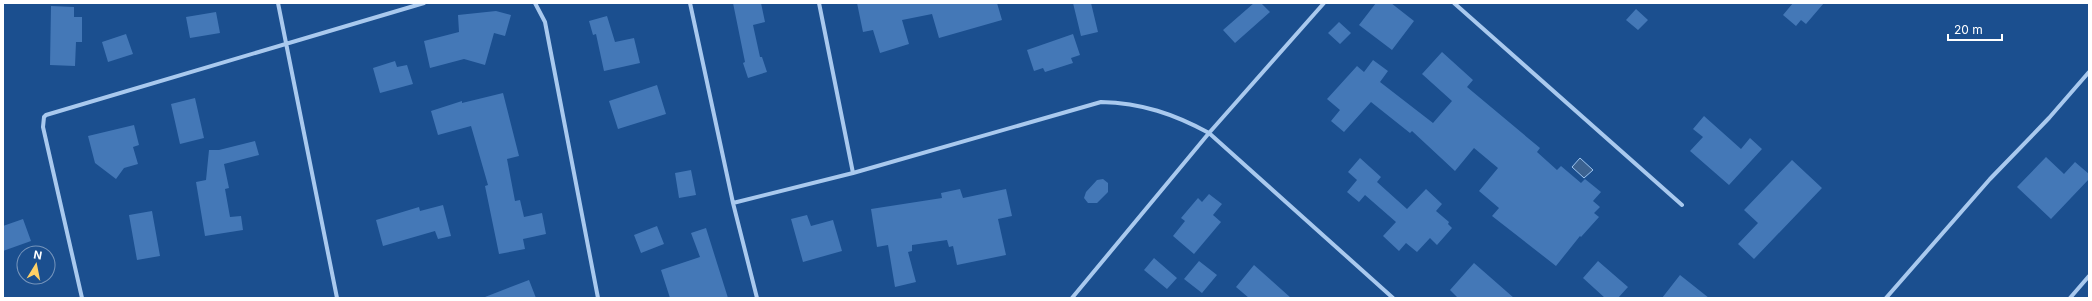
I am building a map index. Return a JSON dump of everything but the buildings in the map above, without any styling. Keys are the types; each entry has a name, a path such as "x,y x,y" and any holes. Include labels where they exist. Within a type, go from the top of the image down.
{"street":[{"path":"278,3 337,298"},
{"path":"82,298 43,127 44,118 52,112 424,3"},
{"path":"535,3 545,22 598,298"},
{"path":"690,3 733,203 757,298"},
{"path":"818,3 853,173"},
{"path":"1072,298 1209,133 1324,3"},
{"path":"1454,3 1682,205"},
{"path":"1886,298 1990,179 2049,118 2089,72"},
{"path":"733,203 853,173 1102,102 1122,102 1142,106 1181,118 1209,133 1393,298"},
{"path":"2070,298 2089,276"}],"water":[{"path":"1580,158 1593,170 1584,178 1572,167"}]}
